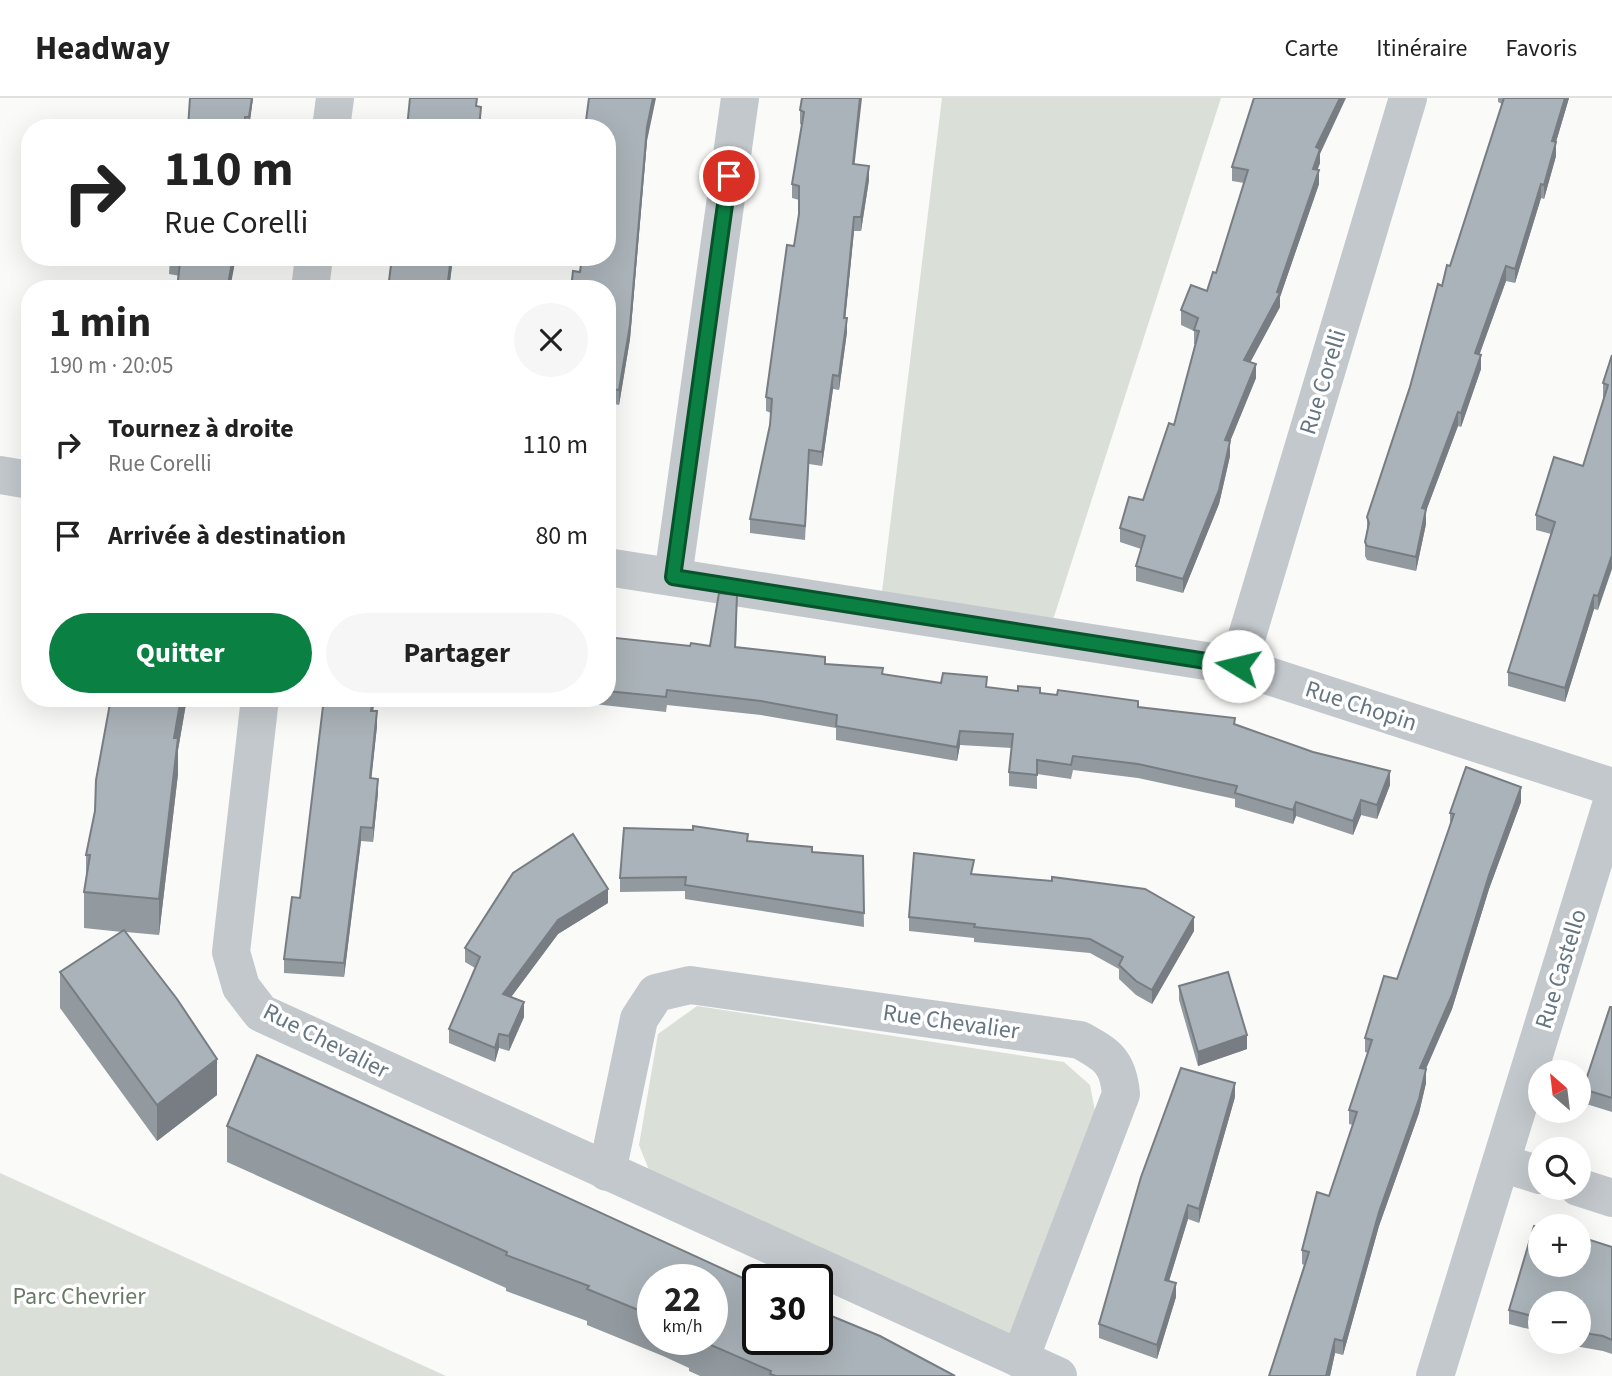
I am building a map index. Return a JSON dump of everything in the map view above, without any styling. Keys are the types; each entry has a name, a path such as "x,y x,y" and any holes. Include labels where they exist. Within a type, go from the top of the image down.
{"street":[{"path":"332,119 335,98"},
{"path":"673,577 740,98"},
{"name":"Rue Corelli","path":"1238,666 1408,98"},
{"path":"0,475 21,478"},
{"name":"Rue Chopin","path":"616,568 1238,666 1612,787"},
{"name":"Rue Chevalier","path":"259,707 231,951 241,987 261,1013 1058,1376"},
{"name":"Rue Castello","path":"1435,1376 1612,802"},
{"name":"Rue Chevalier","path":"607,1172 639,1019 656,993 690,985 1080,1040 1106,1054 1119,1075 1121,1094 1020,1359"},
{"path":"1501,1163 1528,1171"},
{"path":"1591,1191 1612,1198"}],"green space":[{"path":"942,98 1221,98 1051,626 881,600"},
{"path":"697,1006 1064,1062 1090,1085 1096,1116 1014,1347 651,1175 639,1145 658,1034"},
{"name":"Parc Chevrier","path":"0,1173 446,1376 0,1376"}],"building":[{"path":"190,98 252,98 249,117 245,119 189,119"},
{"path":"410,98 477,98 476,106 481,107 480,119 408,119"},
{"path":"589,98 653,98 647,127 630,325 619,390 616,390 616,280 572,280 573,271 580,272 581,266 616,266 616,119 586,119"},
{"path":"802,98 860,98 853,164 869,166 861,217 854,217 844,318 847,318 839,376 833,375 822,452 809,450 805,526 750,519 770,425 772,399 766,397 787,245 794,246 799,214 799,186 792,184 804,112 800,110"},
{"path":"1254,98 1340,98 1316,147 1320,149 1313,169 1319,170 1277,292 1280,293 1244,360 1256,364 1225,440 1230,441 1219,490 1183,579 1136,566 1145,536 1120,528 1129,497 1143,500 1169,423 1174,425 1199,331 1194,330 1198,318 1181,310 1191,285 1207,291 1213,272 1216,273 1248,170 1232,167"},
{"path":"1504,98 1565,98 1552,141 1556,142 1544,185 1541,184 1515,269 1506,266 1475,353 1481,355 1461,413 1458,412 1422,508 1426,509 1416,557 1367,546 1367,517 1410,387 1438,284 1442,286 1447,265 1450,266"},
{"path":"180,266 231,266 229,280 178,280"},
{"path":"391,266 450,266 448,280 389,280"},
{"path":"1612,355 1612,555 1598,596 1594,595 1565,688 1508,672 1555,522 1536,515 1554,457 1583,466 1608,385 1603,383"},
{"path":"719,593 737,595 735,647 825,657 825,664 883,668 882,674 941,683 943,673 987,677 986,687 1018,691 1018,686 1040,688 1040,693 1057,695 1058,690 1138,701 1138,707 1235,718 1234,724 1313,752 1390,771 1377,805 1361,800 1353,821 1296,802 1293,810 1235,793 1237,786 1138,764 1073,756 1071,765 1037,760 1037,775 1009,772 1013,734 960,731 957,747 836,726 837,715 761,701 667,690 666,697 616,692 616,638 710,646"},
{"path":"109,707 179,707 174,738 178,738 159,899 84,892 90,855 86,855 95,811 96,780"},
{"path":"323,707 372,707 371,711 377,711 370,778 378,779 373,828 361,827 344,963 284,959 292,897 300,898"},
{"path":"1466,767 1521,787 1489,875 1452,995 1420,1068 1426,1069 1419,1099 1379,1212 1343,1341 1335,1339 1326,1376 1269,1376 1309,1252 1302,1250 1317,1192 1329,1196 1357,1112 1349,1110 1372,1040 1365,1038 1384,976 1397,979 1454,814 1450,813"},
{"path":"693,826 748,834 747,841 812,847 812,852 863,856 864,913 685,885 686,877 620,878 624,828 693,830"},
{"path":"573,834 608,889 558,920 503,994 524,1002 509,1036 499,1034 495,1048 449,1029 480,957 465,948 513,873"},
{"path":"914,853 974,860 971,874 1052,881 1052,877 1145,889 1194,917 1152,990 1136,981 1119,965 1123,957 1090,939 909,917"},
{"path":"124,930 177,999 217,1059 157,1105 60,972"},
{"path":"1228,972 1247,1035 1198,1052 1179,986"},
{"path":"1612,1007 1612,1098 1591,1091 1591,1065"},
{"path":"257,1055 712,1264 637,1264 637,1309 587,1289 589,1286 506,1255 507,1252 227,1126"},
{"path":"1181,1068 1235,1083 1199,1209 1188,1205 1165,1280 1176,1283 1157,1345 1099,1324 1141,1177"},
{"path":"1591,1240 1612,1247 1612,1340 1591,1334 1591,1291 1528,1291 1528,1315 1509,1310 1528,1246 1528,1277 1591,1277"},
{"path":"728,1271 742,1278 742,1355 833,1355 833,1317 880,1336 955,1376 776,1376 770,1374 771,1371 728,1352"}],"route":[{"path":"729,176 673,577 1238,666"}]}
